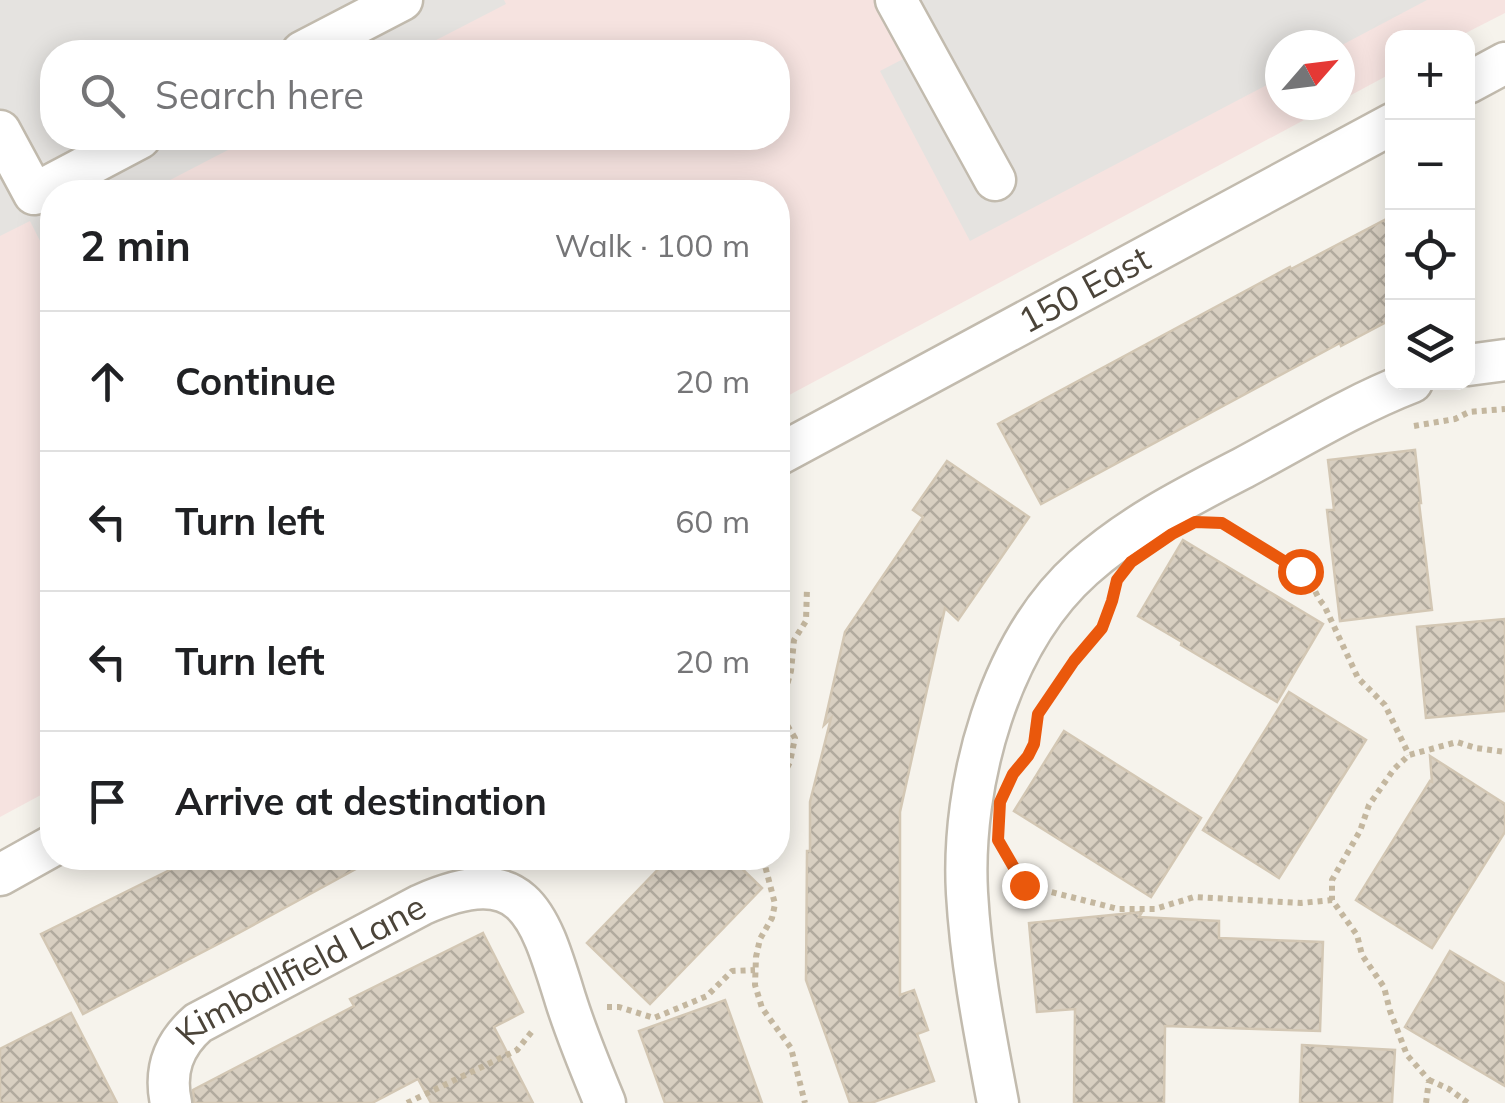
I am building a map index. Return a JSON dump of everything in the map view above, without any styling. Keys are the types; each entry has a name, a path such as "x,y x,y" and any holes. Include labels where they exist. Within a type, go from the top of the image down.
{"street":[{"path":"325,40 402,0"},
{"path":"896,0 995,180"},
{"path":"1475,79 1505,63"},
{"name":"150 East","path":"790,450 1385,128"},
{"path":"0,132 34,194 40,191"},
{"path":"60,180 117,150"},
{"path":"1475,364 1505,360"},
{"path":"998,1103 971,943 968,838 983,748 1010,669 1054,600 1080,570 1123,536 1170,506 1394,390"},
{"path":"0,875 40,853"},
{"name":"Kimballfield Lane","path":"171,1103 168,1085 177,1046 186,1034 211,1016 421,905 445,894 484,888 516,896 544,931 581,1046 605,1103"}],"path":[{"path":"1402,424 1414,426 1455,419 1469,412 1505,409"},
{"path":"1208,522 1222,523 1300,571 1312,583 1358,678 1386,705 1409,756"},
{"path":"790,676 794,640 806,621 807,588"},
{"path":"1013,774 1034,744 1038,714 1102,628 1115,590"},
{"path":"790,729 796,738 790,762"},
{"path":"1468,1103 1450,1088 1429,1080 1407,1055 1384,987 1362,954 1357,935 1332,900 1332,880 1360,831 1369,804 1394,768 1409,756 1457,742 1505,752"},
{"path":"1006,854 1024,885 1118,909 1156,909 1194,896 1302,903 1332,900"},
{"path":"766,870 775,904 760,939 755,984 762,1008 792,1048 804,1103"},
{"path":"1426,1103 1429,1080"}],"shaded area":[{"path":"0,0 1505,0 1505,13 1472,30 1385,30 1385,77 1355,93 1355,30 1265,30 1265,120 1304,120 790,395 790,180 40,180 40,795 0,817"},
{"path":"0,0 504,0 506,4 436,40 40,40 40,150 228,150 170,180 40,180 40,241 30,221 0,236"},
{"path":"877,0 1427,0 1355,38 1355,30 1265,30 1265,86 970,241 880,71 907,57"}],"building":[{"path":"1385,220 1385,323 1341,346 1340,343 1041,504 998,424"},
{"path":"1415,450 1432,610 1340,621 1327,510 1334,510 1328,460"},
{"path":"947,461 1029,517 958,620 945,608 900,812 900,995 914,990 928,1030 917,1034 934,1081 871,1103 850,1103 806,980 810,802 831,718 824,725 845,632 923,517 913,510"},
{"path":"1183,540 1323,624 1277,702 1138,616"},
{"path":"1505,619 1505,711 1426,718 1417,627"},
{"path":"1289,692 1366,740 1279,878 1203,830"},
{"path":"1064,731 1201,818 1151,897 1014,811"},
{"path":"1430,756 1505,804 1505,832 1432,948 1356,900 1432,782"},
{"path":"170,870 354,870 83,1014 41,934"},
{"path":"657,870 743,870 762,888 650,1004 587,943"},
{"path":"1142,912 1139,917 1219,921 1219,938 1323,942 1320,1031 1165,1026 1164,1103 1074,1103 1075,1009 1037,1012 1029,923"},
{"path":"483,933 523,1012 494,1027 533,1103 431,1103 418,1079 372,1103 194,1103 193,1090 354,1006 350,999"},
{"path":"1450,951 1505,984 1505,1086 1405,1027"},
{"path":"725,1000 762,1103 665,1103 639,1031"},
{"path":"71,1013 117,1103 0,1103 0,1049"},
{"path":"1302,1045 1395,1050 1392,1103 1300,1103"}],"route":[{"path":"1024,885 998,840 1000,802 1034,744 1038,714 1102,628 1117,580 1131,562 1195,522 1222,523 1300,571"}]}
